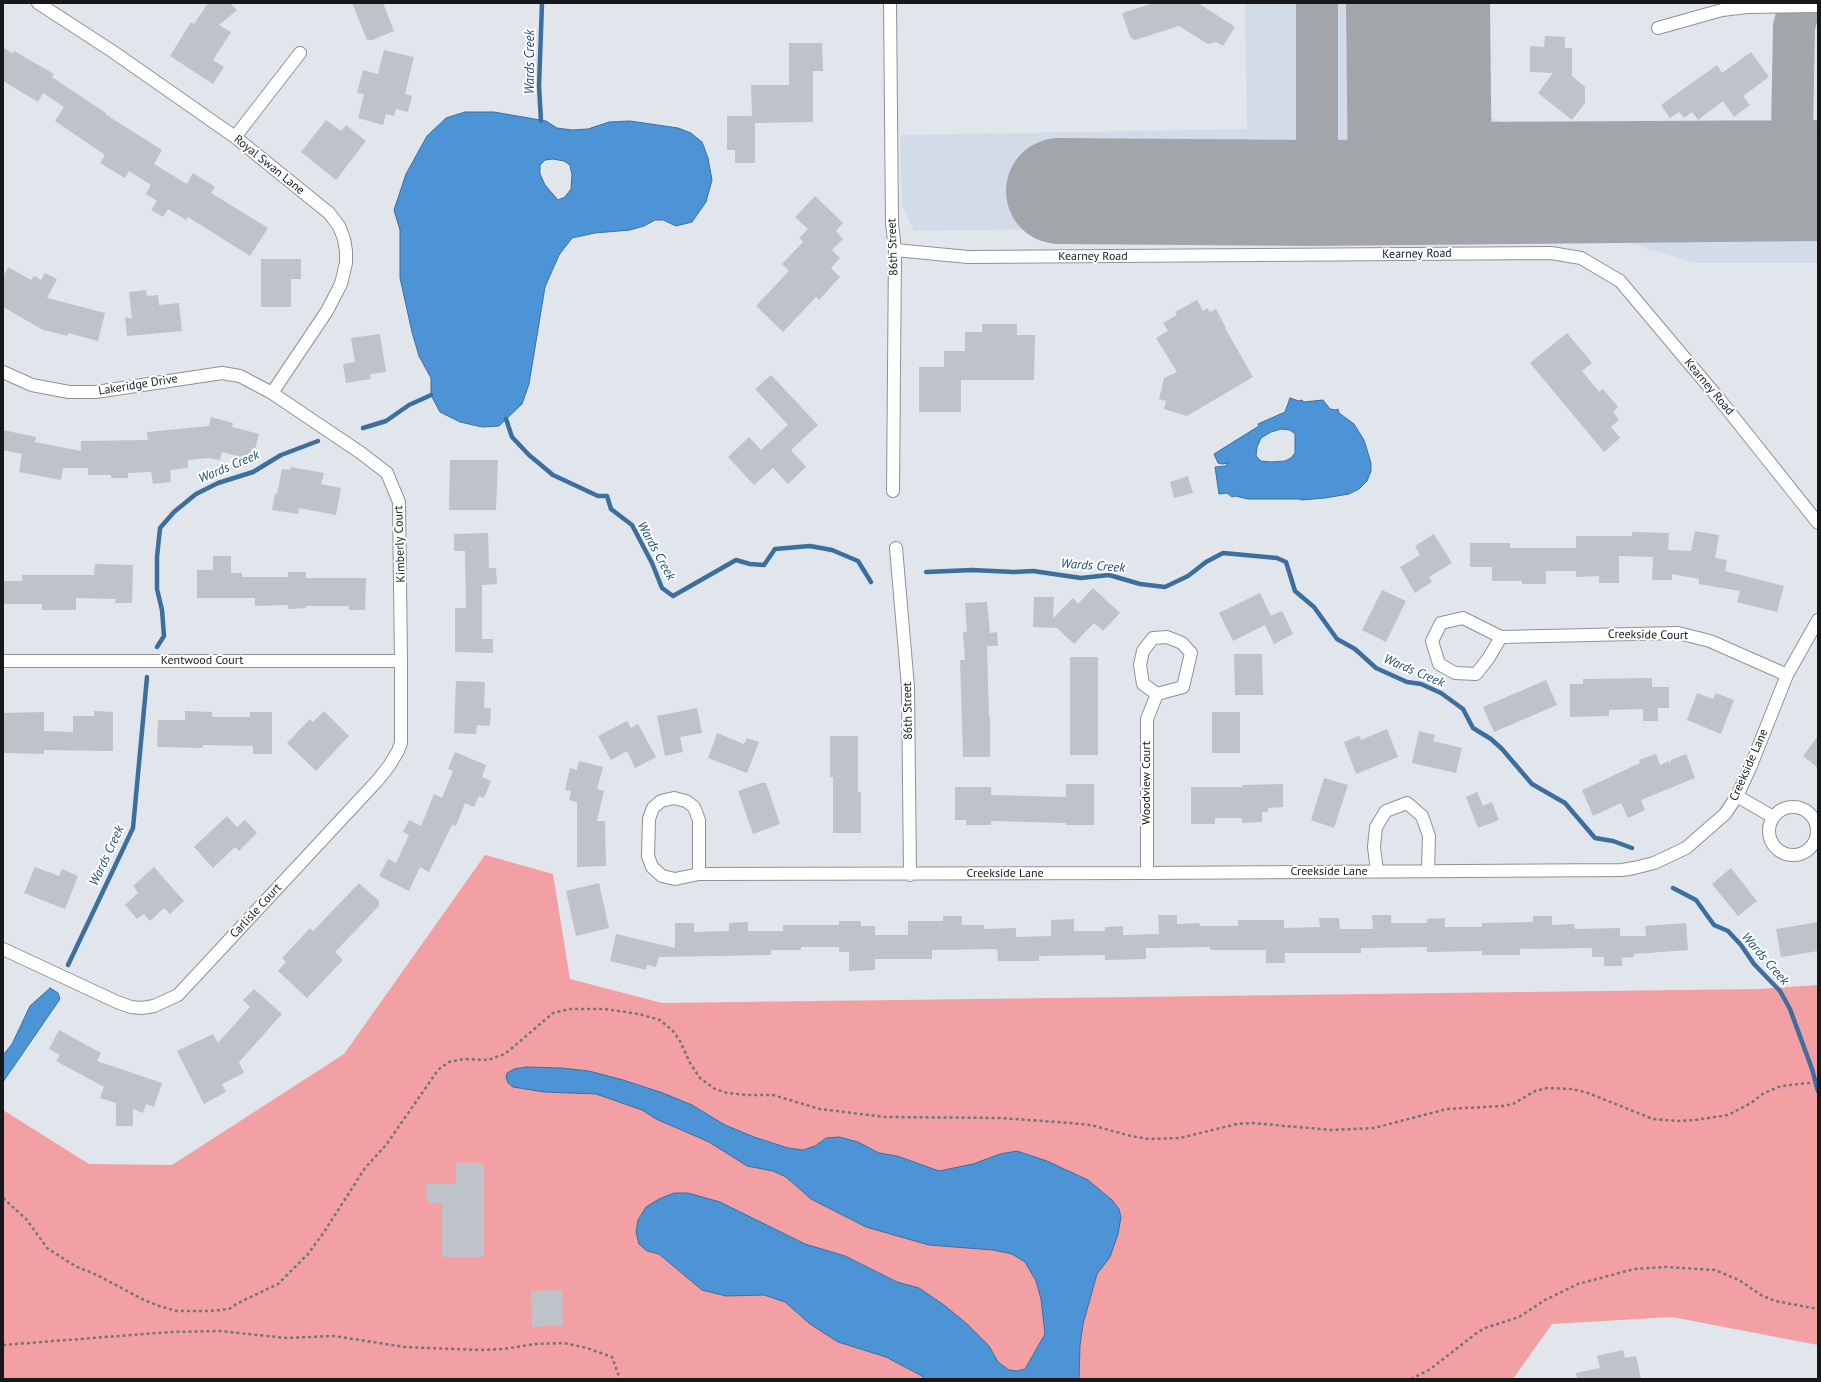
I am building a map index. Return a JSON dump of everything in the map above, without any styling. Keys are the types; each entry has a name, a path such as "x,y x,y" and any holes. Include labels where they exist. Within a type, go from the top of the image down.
{"street":[{"name":"Royal Swan Lane","path":"38,3 62,17 125,60 235,138 329,213 339,226 344,239 346,251 346,263 341,284 335,297 272,393"},
{"name":"86th Street","path":"890,3 892,223 895,250 893,491"},
{"path":"1658,28 1722,10 1747,7 1818,6"},
{"path":"235,138 300,53"},
{"name":"Kearney Road","path":"895,250 968,257 1551,253 1581,258 1620,282 1720,400 1818,523"},
{"name":"Lakeridge Drive","path":"3,372 32,384 57,390 76,392 96,392 222,373 248,379 272,393"},
{"name":"Kimberly Court","path":"272,393 361,453 387,473 400,502 401,510 401,661"},
{"name":"86th Street","path":"896,548 908,687 910,875"},
{"name":"Creekside Court","path":"1501,637 1488,659 1476,674 1455,673 1439,664 1432,641 1441,623 1463,618 1501,637 1678,633 1710,641 1787,675"},
{"name":"Creekside Lane","path":"699,874 699,820 694,807 686,801 674,798 661,801 653,808 649,819 648,856 652,867 662,876 675,879 699,874 910,875 1622,870 1634,868 1654,863 1686,848 1725,814 1737,796 1750,768 1787,675 1818,620"},
{"path":"1167,637 1182,643 1191,653 1183,687 1157,694 1143,684 1140,665 1143,651 1153,638 1167,637"},
{"name":"Kentwood Court","path":"3,661 401,661"},
{"name":"Carlisle Court","path":"3,948 104,996 131,1007 142,1008 154,1006 178,995 377,782 389,766 401,743 401,661"},
{"name":"Woodview Court","path":"1147,873 1147,719 1157,694"},
{"path":"1737,796 1773,817"},
{"path":"1376,872 1374,847 1376,828 1386,811 1407,803 1422,816 1429,836 1428,871"},
{"path":"1791,806 1799,807 1807,811 1813,816 1817,824 1818,833 1812,847 1799,855 1784,854 1777,850 1769,837 1769,829 1773,817 1783,809 1791,806"}],"path":[{"path":"3,1198 27,1220 47,1248 75,1266 97,1275 142,1299 177,1311 209,1311 229,1309 238,1303 278,1284 308,1254 365,1168 395,1134 438,1070 449,1062 464,1059 488,1060 505,1054 553,1013 570,1009 605,1009 640,1014 660,1020 673,1031 680,1041 690,1063 700,1078 715,1089 727,1093 774,1095 820,1109 885,1117 1000,1118 1071,1123 1149,1139 1180,1138 1237,1124 1252,1123 1331,1130 1374,1128 1447,1109 1503,1106 1513,1104 1535,1091 1547,1088 1572,1089 1588,1092 1653,1119 1679,1122 1734,1112 1751,1103 1764,1093 1781,1086 1818,1082"},
{"path":"1411,1379 1429,1370 1478,1332 1486,1328 1519,1318 1545,1300 1578,1284 1634,1269 1688,1267 1715,1270 1739,1280 1768,1298 1818,1309"},
{"path":"3,1345 170,1332 220,1331 286,1338 334,1336 404,1347 479,1350 504,1349 535,1344 564,1343 588,1348 612,1357 620,1379"}],"shaded area":[{"path":"1245,3 1483,3 1485,116 1524,129 1818,128 1818,263 1696,263 1553,221 914,231 902,206 900,135 1247,129"},
{"path":"485,855 553,874 570,979 662,1003 1759,989 1818,985 1818,1345 1672,1317 1552,1324 1513,1379 3,1379 3,1110 89,1164 172,1165 344,1054"}],"water":[{"path":"465,112 494,112 546,121 557,128 572,130 588,129 609,122 630,121 678,128 691,133 702,142 708,158 712,180 706,202 692,222 676,226 663,220 655,220 644,226 630,230 595,233 572,238 559,255 545,287 529,384 522,404 499,426 482,427 460,422 440,412 431,395 431,378 419,356 400,278 400,230 394,210 406,174 427,136 446,118","holes":["553,159 564,161 570,165 572,175 571,189 565,197 558,200 545,185 540,174 540,165 545,160"]},
{"path":"1290,398 1299,401 1302,400 1304,402 1323,400 1330,409 1338,409 1339,413 1354,424 1364,440 1371,463 1371,471 1367,481 1359,489 1349,494 1325,498 1302,500 1248,499 1235,496 1232,497 1227,493 1219,494 1215,467 1225,466 1229,463 1218,463 1214,454 1259,426 1258,424 1285,412","holes":["1281,429 1290,430 1295,434 1295,453 1291,458 1285,461 1271,462 1261,461 1256,456 1257,447 1261,438 1271,432"]},
{"path":"50,988 58,993 60,999 3,1082 3,1055 12,1044 30,1006"},
{"path":"526,1067 561,1068 589,1071 623,1080 663,1093 692,1105 725,1125 754,1137 788,1148 803,1150 815,1146 826,1138 839,1137 858,1142 879,1153 897,1156 939,1171 973,1164 1000,1154 1017,1151 1047,1161 1088,1180 1112,1200 1119,1209 1121,1217 1118,1234 1110,1257 1097,1274 1083,1324 1080,1345 1079,1379 924,1379 922,1376 886,1357 838,1342 810,1324 785,1302 764,1295 726,1296 702,1290 659,1254 647,1251 639,1244 636,1232 638,1220 646,1207 659,1199 674,1193 688,1193 720,1202 805,1244 845,1256 897,1282 919,1288 944,1305 967,1324 989,1346 998,1362 1009,1370 1017,1371 1025,1369 1045,1334 1041,1299 1036,1281 1025,1262 1012,1254 993,1250 929,1245 866,1227 811,1199 786,1177 773,1171 747,1166 709,1142 656,1119 642,1110 596,1094 544,1092 513,1087 508,1083 506,1077 507,1073 514,1069"}],"building":[{"path":"208,3 230,3 237,10 219,25 231,32 213,60 224,67 213,84 170,56 191,22 194,24"},
{"path":"352,3 383,3 394,31 372,40 367,40"},
{"path":"1154,3 1198,3 1235,27 1223,46 1216,42 1208,44 1179,26 1135,40 1130,37 1122,13"},
{"path":"1545,36 1565,37 1565,48 1572,48 1572,76 1585,87 1585,103 1572,120 1538,93 1553,73 1530,72 1530,46 1544,47"},
{"path":"789,43 822,43 823,71 813,71 813,122 755,123 755,163 735,163 735,150 727,150 727,116 752,116 751,85 789,85"},
{"path":"3,47 13,54 14,51 54,74 52,77 106,113 105,114 162,150 154,164 187,184 193,173 215,187 211,193 268,228 250,256 188,217 186,220 168,209 163,217 151,210 157,201 146,194 151,185 129,171 125,178 100,163 105,155 55,121 64,107 43,93 38,102 3,81"},
{"path":"384,50 414,57 405,94 412,96 408,112 396,109 394,116 386,114 383,125 358,118 364,94 357,93 363,70 378,74"},
{"path":"1751,52 1769,77 1743,96 1750,105 1734,117 1723,101 1698,120 1692,112 1684,118 1679,112 1670,118 1661,105 1717,65 1722,73"},
{"path":"326,120 341,131 346,125 366,141 336,180 301,152"},
{"path":"815,196 843,223 836,231 843,239 832,250 840,258 831,268 840,277 819,300 816,297 783,332 756,306 789,271 782,264 803,242 799,238 808,229 795,217"},
{"path":"261,259 301,259 301,279 291,279 291,307 261,307"},
{"path":"8,267 31,280 34,276 41,280 45,273 57,279 47,298 105,313 98,341 68,333 68,336 43,330 3,307 3,277"},
{"path":"146,290 147,296 158,295 159,305 179,303 182,331 127,336 125,317 132,319 129,292"},
{"path":"1197,300 1203,311 1207,308 1210,312 1216,309 1253,377 1187,416 1164,409 1166,401 1159,399 1164,378 1177,372 1156,338 1168,331 1163,323 1177,315 1175,312"},
{"path":"982,324 1017,324 1017,335 1035,335 1034,380 961,380 961,412 919,412 919,367 944,367 944,351 965,351 965,332 982,332"},
{"path":"1567,333 1592,363 1582,371 1599,392 1603,389 1618,407 1613,412 1619,420 1611,427 1620,438 1604,452 1530,363"},
{"path":"380,334 386,372 370,374 371,379 346,383 343,364 355,362 351,338"},
{"path":"771,375 818,425 791,450 806,467 788,484 773,468 754,485 728,457 749,437 761,450 788,425 755,389"},
{"path":"211,417 233,423 232,427 259,434 252,460 222,452 220,460 209,458 188,460 188,468 170,470 171,482 153,484 151,472 128,473 128,478 111,478 111,475 88,475 88,468 63,468 61,480 19,472 22,454 3,450 3,430 36,437 35,442 81,451 81,441 148,440 147,432 209,426"},
{"path":"450,460 498,460 496,510 449,510"},
{"path":"291,467 324,473 321,484 341,488 336,515 299,508 298,514 272,510 282,469 290,470"},
{"path":"1188,476 1193,493 1174,498 1170,482"},
{"path":"1695,531 1719,535 1715,558 1727,560 1725,571 1784,586 1777,612 1737,602 1740,591 1699,584 1699,579 1672,574 1672,580 1652,580 1653,557 1619,556 1619,583 1599,583 1599,576 1576,577 1576,571 1546,571 1546,584 1522,584 1522,581 1492,581 1492,567 1470,567 1470,543 1510,543 1510,548 1576,548 1576,536 1632,536 1632,532 1669,533 1668,550 1691,551"},
{"path":"488,533 489,568 496,568 497,584 482,585 482,639 493,639 493,653 455,652 455,608 466,608 465,551 454,551 454,534"},
{"path":"1434,534 1452,563 1429,577 1432,582 1415,593 1400,567 1420,555 1415,546"},
{"path":"213,556 231,556 231,573 242,573 242,577 288,577 288,572 306,572 306,578 366,578 365,610 349,610 349,606 306,606 306,608 288,609 288,605 255,606 255,598 197,598 197,570 213,570"},
{"path":"95,564 133,565 132,603 115,603 116,599 76,598 76,610 42,610 42,604 3,604 3,581 22,581 22,575 94,575"},
{"path":"1093,588 1120,613 1103,631 1094,623 1074,644 1057,628 1033,627 1034,597 1054,597 1053,618 1073,598 1078,604"},
{"path":"1382,590 1406,601 1386,642 1362,630"},
{"path":"1260,593 1271,616 1282,611 1293,634 1274,644 1265,625 1233,641 1219,613"},
{"path":"987,602 990,633 997,632 998,646 987,646 990,757 963,757 960,660 965,660 963,632 967,632 965,603"},
{"path":"1234,654 1262,654 1263,695 1235,695"},
{"path":"1070,657 1098,657 1098,755 1070,755"},
{"path":"1652,678 1652,687 1669,687 1669,708 1658,708 1658,721 1643,721 1643,709 1609,710 1609,716 1570,717 1570,684 1583,684 1583,679"},
{"path":"1546,680 1557,705 1494,732 1483,707"},
{"path":"456,681 485,682 484,708 491,708 490,726 477,725 476,734 454,733"},
{"path":"1697,693 1713,699 1716,693 1734,700 1721,734 1687,720"},
{"path":"697,708 702,733 680,737 683,752 665,756 657,716"},
{"path":"94,711 113,712 113,751 44,750 44,754 3,753 3,713 44,712 44,731 73,732 73,716 94,716"},
{"path":"185,711 212,712 212,717 250,717 250,712 272,712 272,754 253,754 253,746 203,745 203,748 157,747 158,720 185,720"},
{"path":"324,711 349,736 316,771 287,743 310,719 313,722"},
{"path":"1212,712 1240,712 1240,753 1212,753"},
{"path":"627,721 631,728 638,724 656,757 635,768 627,751 611,760 598,736"},
{"path":"1387,729 1398,757 1356,774 1344,742 1359,736 1361,740"},
{"path":"1419,731 1435,735 1433,741 1462,748 1456,773 1412,763"},
{"path":"717,733 744,744 747,738 759,742 747,773 708,758"},
{"path":"830,736 858,736 858,792 861,792 861,833 833,833 833,777 830,777"},
{"path":"1818,736 1818,768 1803,756"},
{"path":"455,752 486,765 482,777 491,781 484,798 479,796 474,807 465,803 456,826 452,825 429,872 420,867 409,891 379,876 388,859 396,863 409,835 403,832 409,820 421,826 434,794 442,798 453,771 448,769"},
{"path":"1656,754 1660,765 1669,761 1669,765 1671,760 1686,754 1695,778 1641,800 1645,810 1628,818 1621,803 1593,816 1582,790 1640,763 1639,760"},
{"path":"579,761 603,767 597,789 604,791 597,821 605,821 606,866 577,867 577,802 569,800 571,791 565,790 570,768 577,770"},
{"path":"1324,778 1348,785 1334,828 1311,820"},
{"path":"761,783 766,783 780,824 753,834 738,791"},
{"path":"1066,784 1094,784 1094,825 991,821 991,825 966,825 966,820 955,820 955,787 991,787 991,795 1066,797"},
{"path":"1283,784 1283,807 1268,808 1268,812 1262,812 1262,822 1242,823 1242,818 1215,818 1215,824 1191,824 1191,787 1242,787 1242,785"},
{"path":"1477,792 1483,806 1492,802 1499,820 1478,828 1466,797"},
{"path":"227,816 237,827 245,820 257,833 239,851 235,847 213,868 194,847"},
{"path":"35,867 59,876 62,869 78,876 65,909 24,893"},
{"path":"154,867 184,901 170,914 164,908 150,921 144,914 137,919 125,905 138,893 133,886"},
{"path":"1731,868 1757,901 1738,916 1712,884"},
{"path":"359,883 379,901 379,906 335,952 343,960 307,998 278,971 286,962 282,958 310,928 313,931"},
{"path":"599,883 609,928 576,936 566,891"},
{"path":"1158,915 1177,915 1177,924 1199,923 1200,926 1238,926 1238,920 1284,920 1284,928 1320,927 1319,918 1339,918 1340,929 1373,929 1372,915 1391,915 1391,923 1427,923 1427,919 1445,918 1445,927 1482,927 1482,923 1533,922 1533,916 1552,916 1552,925 1574,924 1575,929 1620,928 1620,936 1646,936 1645,926 1686,923 1688,950 1634,954 1634,957 1622,958 1622,966 1604,966 1604,957 1592,957 1592,948 1520,949 1520,955 1482,955 1482,951 1427,952 1427,947 1361,948 1361,953 1285,953 1285,963 1266,963 1266,950 1210,950 1210,947 1146,948 1146,959 1105,960 1105,955 1039,956 1039,961 998,961 997,949 932,950 932,959 875,959 875,970 849,971 849,952 839,952 839,947 801,947 801,950 771,950 771,955 659,957 656,967 647,965 646,970 610,961 616,934 675,948 675,923 694,923 694,932 729,931 729,923 748,922 748,931 783,931 783,925 839,925 839,921 861,921 861,926 875,926 875,935 908,935 908,921 943,921 943,916 962,916 962,925 984,925 984,929 1016,928 1016,937 1051,936 1051,920 1074,919 1074,931 1105,931 1105,927 1123,926 1123,935 1159,934"},
{"path":"1818,922 1818,951 1781,957 1776,929"},
{"path":"254,989 282,1014 239,1062 244,1073 222,1084 226,1092 204,1104 177,1051 213,1034 218,1043 250,1007 243,1000"},
{"path":"59,1030 101,1053 97,1061 162,1083 154,1107 146,1104 143,1113 133,1109 133,1126 116,1126 116,1103 100,1098 104,1087 56,1061 60,1055 49,1049"},
{"path":"456,1163 484,1163 484,1257 442,1257 442,1203 427,1203 426,1184 456,1184"},
{"path":"562,1290 563,1325 532,1327 531,1291"},
{"path":"1623,1350 1625,1358 1636,1356 1641,1379 1577,1379 1576,1373 1600,1368 1597,1356"}],"waterway":[{"name":"Wards Creek","path":"541,121 539,86 542,3"},
{"name":"Wards Creek","path":"363,428 386,421 409,405 431,395"},
{"name":"Wards Creek","path":"506,419 512,437 529,455 553,475 598,496 607,496 611,509 632,525 652,563 662,588 673,596 736,560 750,564 764,565 775,549 810,546 832,550 858,561 871,582"},
{"name":"Wards Creek","path":"157,647 164,636 162,610 157,589 157,557 160,528 174,512 196,494 218,483 253,472 281,455 318,441"},
{"name":"Wards Creek","path":"926,572 972,570 1014,572 1033,571 1081,578 1109,575 1140,584 1165,587 1188,576 1206,562 1223,553 1277,558 1286,562 1295,591 1314,607 1337,639 1355,649 1376,668 1407,682 1421,684 1441,693 1463,709 1473,728 1491,739 1502,749 1532,784 1565,803 1595,838 1613,841 1632,848"},
{"name":"Wards Creek","path":"68,965 133,828 147,677"},
{"name":"Wards Creek","path":"1673,888 1696,900 1714,925 1728,931 1741,945 1754,964 1780,991 1790,1009 1812,1069 1818,1091"}],"taxiway":[{"path":"1317,3 1317,193"},
{"path":"1469,3 1471,190"},
{"path":"1791,188 1794,26 1801,3"},
{"path":"1470,143 1818,141"}],"runway":[{"path":"1399,3 1401,191"},
{"path":"1059,191 1317,193 1818,188"}]}
